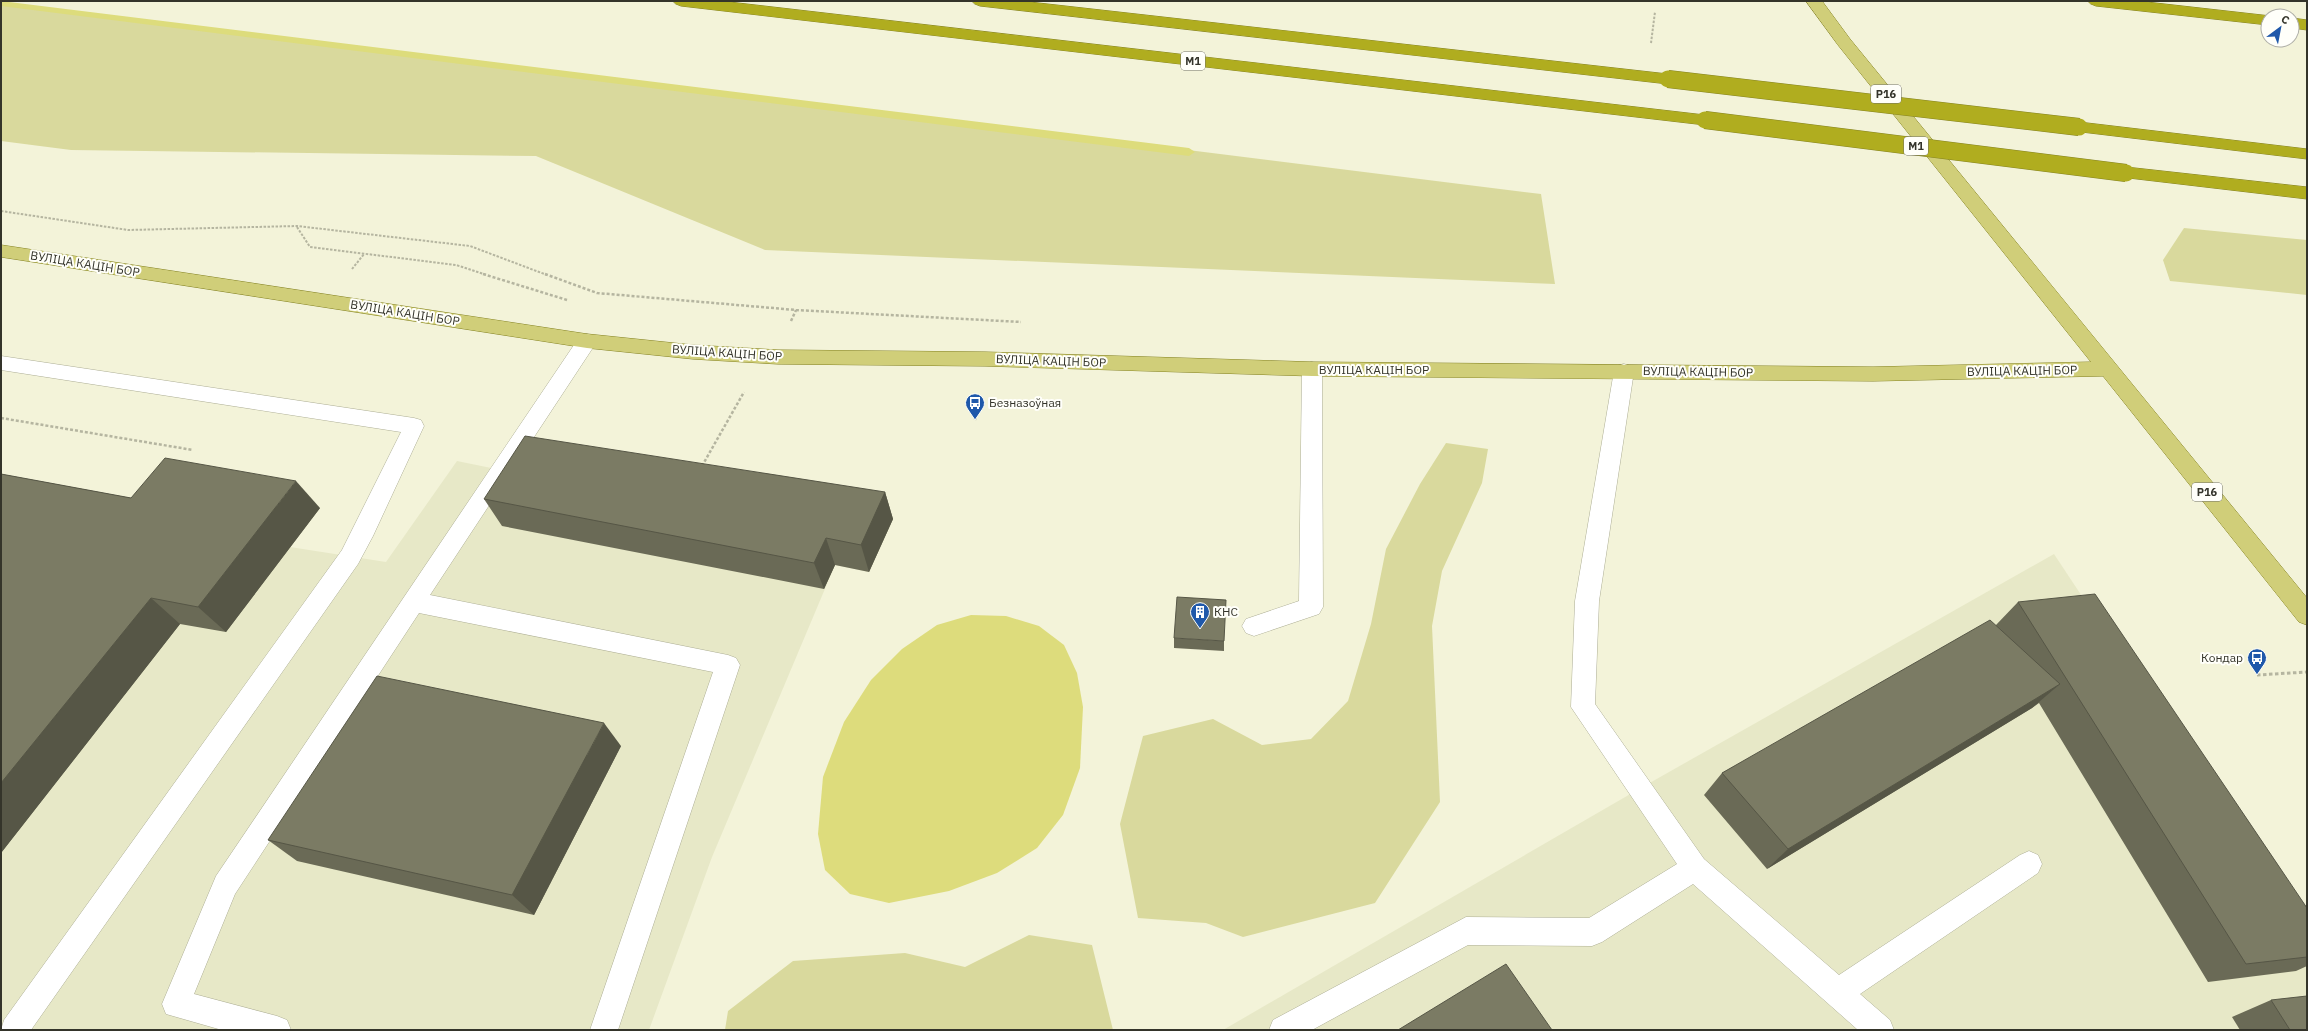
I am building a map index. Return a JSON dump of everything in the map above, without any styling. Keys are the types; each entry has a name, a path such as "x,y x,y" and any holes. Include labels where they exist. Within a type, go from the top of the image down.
{"highway":[{"name":"М1","path":"680,1 1705,120 2126,173 2307,193"},
{"path":"980,1 1668,79 2307,154"},
{"path":"2096,1 2260,19"}],"main road":[{"name":"Р16","path":"1814,1 1844,42 2307,615"},
{"name":"ВУЛІЦА КАЦІН БОР","path":"1,251 587,342 692,352 778,357 985,359 1312,369 1873,374 2108,369"}],"lane":[{"path":"277,1030 176,1004 225,885 587,342"},
{"path":"1,363 414,426 362,536 350,557 14,1030"},
{"path":"1254,626 1311,607 1312,369"},
{"path":"1624,371 1587,601 1583,707 1696,868 1880,1030"},
{"path":"415,602 728,665 604,1030"},
{"path":"1837,993 2029,864"},
{"path":"1283,1030 1466,931 1592,932 1696,868"}],"path":[{"path":"1,212 128,230 297,226 470,246 597,293 796,310 1022,322"},
{"path":"297,226 310,247 456,265 572,301"},
{"path":"778,357 796,310"},
{"path":"708,468 701,467 746,387"},
{"path":"1,418 193,450"},
{"path":"2257,675 2307,672"}],"shaded area":[{"path":"457,461 501,470 732,495 893,519 869,572 835,565 712,857 649,1030 1,1030 1,496 159,524 192,485 319,508 290,547 386,562"},
{"path":"2054,554 2307,936 2307,1030 1223,1030 1639,789"},
{"path":"971,615 1006,616 1039,626 1064,645 1077,673 1083,707 1080,768 1063,815 1037,848 997,873 949,891 889,903 850,894 825,870 818,834 823,777 844,722 871,680 902,649 937,625"}],"green space":[{"path":"1,2 1541,194 1555,284 765,250 536,156 71,150 1,141"},
{"path":"2184,228 2307,240 2307,295 2170,281 2163,260"},
{"path":"1446,443 1488,449 1482,483 1442,571 1432,626 1440,802 1375,903 1243,937 1206,923 1138,918 1120,824 1143,736 1213,719 1262,745 1311,739 1348,701 1371,624 1386,549 1420,484"},
{"path":"1029,935 1092,945 1113,1030 725,1030 728,1011 793,961 905,953 965,967"}],"building":[{"path":"525,436 885,492 861,545 826,538 814,563 484,499"},
{"path":"165,458 296,481 198,607 151,598 1,783 1,474 131,498"},
{"path":"2095,594 2307,908 2307,957 2246,964 2018,602"},
{"name":"КНС","path":"1177,597 1226,600 1224,641 1174,638"},
{"path":"1990,620 2060,684 1788,849 1722,773"},
{"path":"377,676 604,723 512,895 268,840"},
{"path":"1506,964 1552,1030 1398,1030"},
{"path":"2307,996 2307,1030 2290,1030 2271,1000"}],"waterway":[{"path":"1,3 1189,152"}],"place":[{"name":"Безназоўная","path":"975,420"},
{"name":"КНС","path":"1200,629"},
{"name":"Кондар","path":"2257,675"}]}
